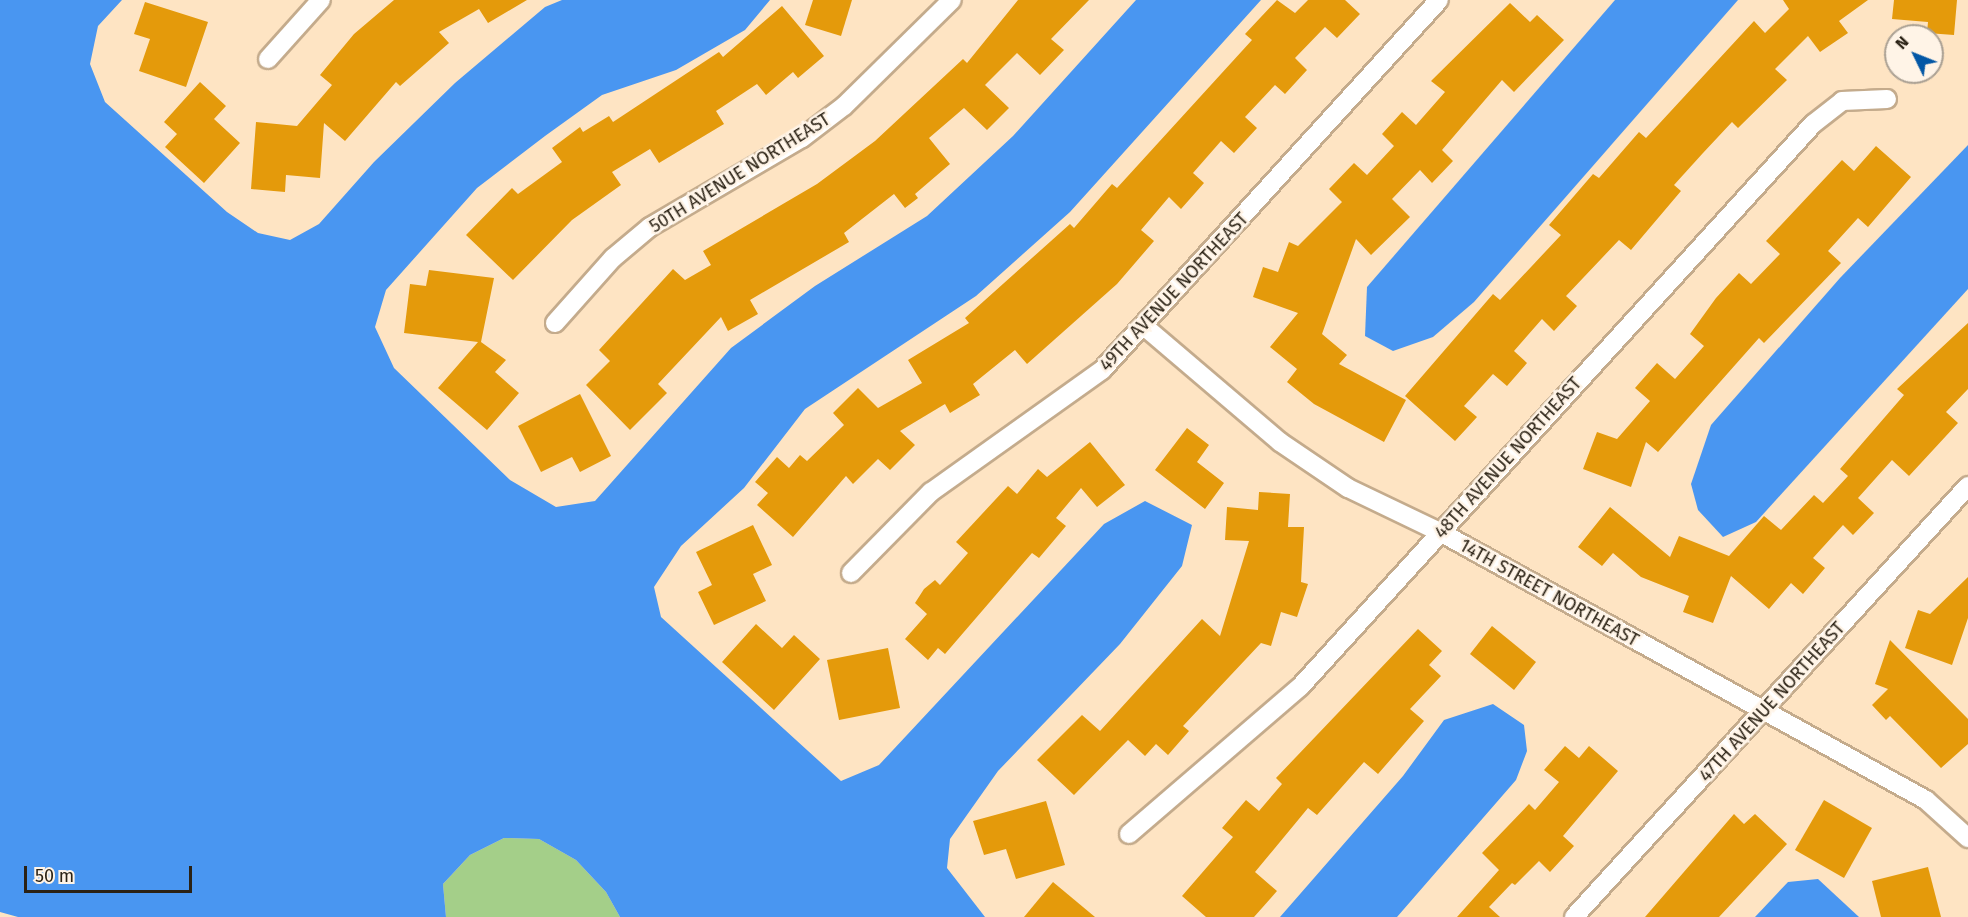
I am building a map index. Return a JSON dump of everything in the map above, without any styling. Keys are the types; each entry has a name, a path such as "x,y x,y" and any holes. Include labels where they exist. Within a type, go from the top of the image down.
{"street":[{"path":"268,59 321,0"},
{"name":"50TH AVENUE NORTHEAST","path":"555,322 613,258 650,227 802,138 844,106 952,0"},
{"name":"49TH AVENUE NORTHEAST","path":"851,573 931,492 1102,370 1144,327 1439,0"},
{"name":"48TH AVENUE NORTHEAST","path":"1129,834 1300,687 1813,124 1842,101 1887,99"},
{"name":"14TH STREET NORTHEAST","path":"1144,327 1280,442 1348,488 1440,532 1926,800 1968,837"},
{"name":"47TH AVENUE NORTHEAST","path":"1574,917 1764,712 1968,486"}],"green space":[{"path":"504,838 539,839 576,860 606,892 620,917 446,917 443,884 470,855"}],"water":[{"path":"0,0 122,0 98,26 90,64 105,102 227,212 258,233 290,240 319,224 374,162 455,83 545,7 562,0 770,0 745,30 676,70 602,95 545,136 477,188 386,290 375,327 394,368 510,480 556,507 595,501 731,348 815,286 927,216 1013,136 1136,0 1261,0 1070,212 976,296 805,409 744,488 681,546 654,587 661,617 841,781 879,765 1104,524 1145,501 1192,525 1182,566 1120,644 998,771 950,839 947,868 985,917 620,917 606,892 576,860 539,839 504,838 470,855 443,884 446,917 18,917 0,912"},
{"path":"1615,0 1738,0 1474,302 1433,337 1393,351 1365,336 1367,287"},
{"path":"1968,145 1968,289 1756,522 1723,537 1698,510 1691,484 1711,425 1840,278"},
{"path":"1493,704 1524,725 1527,751 1516,780 1397,917 1280,917 1403,776 1444,720"},
{"path":"1818,879 1859,917 1755,917 1788,882"}],"building":[{"path":"394,0 527,0 488,23 479,9 439,32 449,43 400,86 396,82 345,141 324,123 320,178 286,175 285,192 251,189 256,122 297,126 332,85 320,75 354,34"},
{"path":"813,0 852,0 841,36 805,25"},
{"path":"1018,0 1089,0 1051,39 1064,50 1040,75 1017,53 985,85 1009,108 987,130 964,108 929,138 950,164 915,194 918,198 905,208 894,194 844,233 849,242 750,300 758,314 728,331 721,317 658,384 667,393 630,430 586,385 610,361 599,350 673,269 685,280 711,265 703,251 817,184 875,141 963,59 967,63"},
{"path":"1277,0 1295,13 1308,0 1345,0 1360,14 1337,38 1325,27 1295,58 1307,70 1285,94 1275,85 1245,117 1257,128 1234,153 1221,141 1193,173 1204,183 1181,209 1169,197 1141,230 1154,241 1117,284 1027,364 1015,350 973,384 980,395 950,413 945,404 900,431 915,445 890,470 878,459 853,484 846,476 793,537 757,505 768,493 755,482 777,457 789,468 800,455 807,461 844,425 833,413 858,388 878,408 922,383 908,360 969,323 965,318 1070,224 1074,228 1112,184 1117,188 1252,40 1245,34"},
{"path":"1783,0 1868,0 1839,21 1848,33 1820,52 1808,36 1775,69 1787,80 1738,128 1732,122 1703,153 1674,185 1681,191 1631,250 1619,240 1566,296 1577,306 1554,331 1542,319 1514,351 1527,363 1507,386 1493,374 1464,406 1477,417 1455,441 1405,396 1493,294 1500,300 1561,235 1549,225 1593,174 1599,178 1639,132 1646,138 1754,21 1765,33 1789,9"},
{"path":"1894,0 1957,0 1954,35 1944,34 1944,24 1892,19"},
{"path":"145,2 208,22 186,87 139,71 150,39 134,34"},
{"path":"1510,3 1530,22 1537,15 1564,40 1514,92 1502,80 1442,150 1453,161 1432,183 1420,170 1392,199 1410,217 1371,255 1356,239 1322,334 1347,355 1339,364 1406,400 1384,442 1314,404 1287,382 1297,369 1270,347 1298,313 1253,297 1263,267 1278,272 1289,242 1298,246 1342,202 1329,189 1354,163 1367,175 1394,146 1382,134 1402,112 1416,125 1445,92 1431,81"},
{"path":"782,6 824,56 798,78 793,72 766,95 757,84 716,111 724,124 659,163 650,149 612,172 621,185 572,220 513,280 466,235 512,188 518,194 562,162 552,148 580,127 583,132 609,116 613,122 719,52 723,57"},
{"path":"200,82 226,106 214,119 240,143 204,183 165,147 177,134 164,122"},
{"path":"1876,146 1911,177 1868,227 1858,218 1828,251 1841,263 1764,343 1759,338 1658,452 1646,442 1631,487 1583,469 1597,432 1617,439 1650,401 1635,388 1657,363 1675,379 1704,346 1690,334 1716,298 1739,273 1751,284 1780,254 1766,241 1842,160 1854,171"},
{"path":"429,270 494,278 481,342 506,360 495,372 519,393 487,430 438,388 478,342 404,333 410,284 426,286"},
{"path":"1968,323 1968,389 1946,412 1958,423 1909,476 1892,460 1858,498 1874,513 1853,535 1843,525 1813,558 1825,568 1803,594 1791,583 1769,609 1731,576 1713,623 1683,612 1689,596 1641,577 1613,553 1602,566 1578,547 1610,507 1670,557 1679,536 1729,556 1764,516 1781,530 1814,495 1823,503 1848,476 1840,469 1904,395 1897,389"},
{"path":"580,394 611,456 580,472 572,457 541,472 518,426"},
{"path":"1187,428 1209,445 1197,462 1224,483 1205,509 1155,470"},
{"path":"1090,442 1125,485 1097,507 1081,488 1056,518 1066,526 1039,558 1032,553 945,654 938,648 928,660 905,639 927,614 915,603 924,589 935,580 940,585 968,553 956,542 1008,486 1017,494 1038,469 1047,477"},
{"path":"1259,492 1290,494 1288,527 1304,527 1301,582 1308,584 1297,617 1281,612 1271,646 1261,643 1183,726 1189,731 1168,755 1156,744 1145,756 1128,740 1074,795 1037,760 1082,715 1100,731 1202,619 1220,636 1249,541 1225,540 1227,507 1258,510"},
{"path":"753,525 772,565 753,574 766,601 714,625 698,592 712,585 696,552"},
{"path":"1968,577 1968,618 1952,665 1905,648 1918,610 1930,614"},
{"path":"756,624 782,648 794,635 820,659 774,710 722,662"},
{"path":"1492,626 1536,662 1514,690 1470,654"},
{"path":"1418,629 1442,651 1429,665 1441,676 1410,709 1424,721 1378,774 1364,762 1317,815 1308,808 1255,872 1277,891 1254,917 1206,917 1182,896 1233,837 1222,828 1246,800 1259,811 1282,784 1276,778"},
{"path":"1890,640 1968,719 1968,744 1941,768 1890,716 1886,720 1872,705 1888,689 1875,684"},
{"path":"888,648 900,708 839,720 827,660"},
{"path":"1565,746 1579,758 1589,746 1618,771 1563,836 1574,846 1550,872 1539,861 1515,885 1512,883 1489,907 1500,917 1457,917 1499,870 1482,853 1529,804 1535,810 1559,782 1544,770"},
{"path":"1824,800 1872,828 1844,878 1795,850"},
{"path":"1046,801 1065,865 1016,879 1006,849 984,855 973,821"},
{"path":"1734,814 1744,824 1755,814 1787,844 1719,917 1645,917"},
{"path":"1928,867 1941,917 1881,917 1872,881"},
{"path":"1053,882 1095,917 1024,917"}]}
